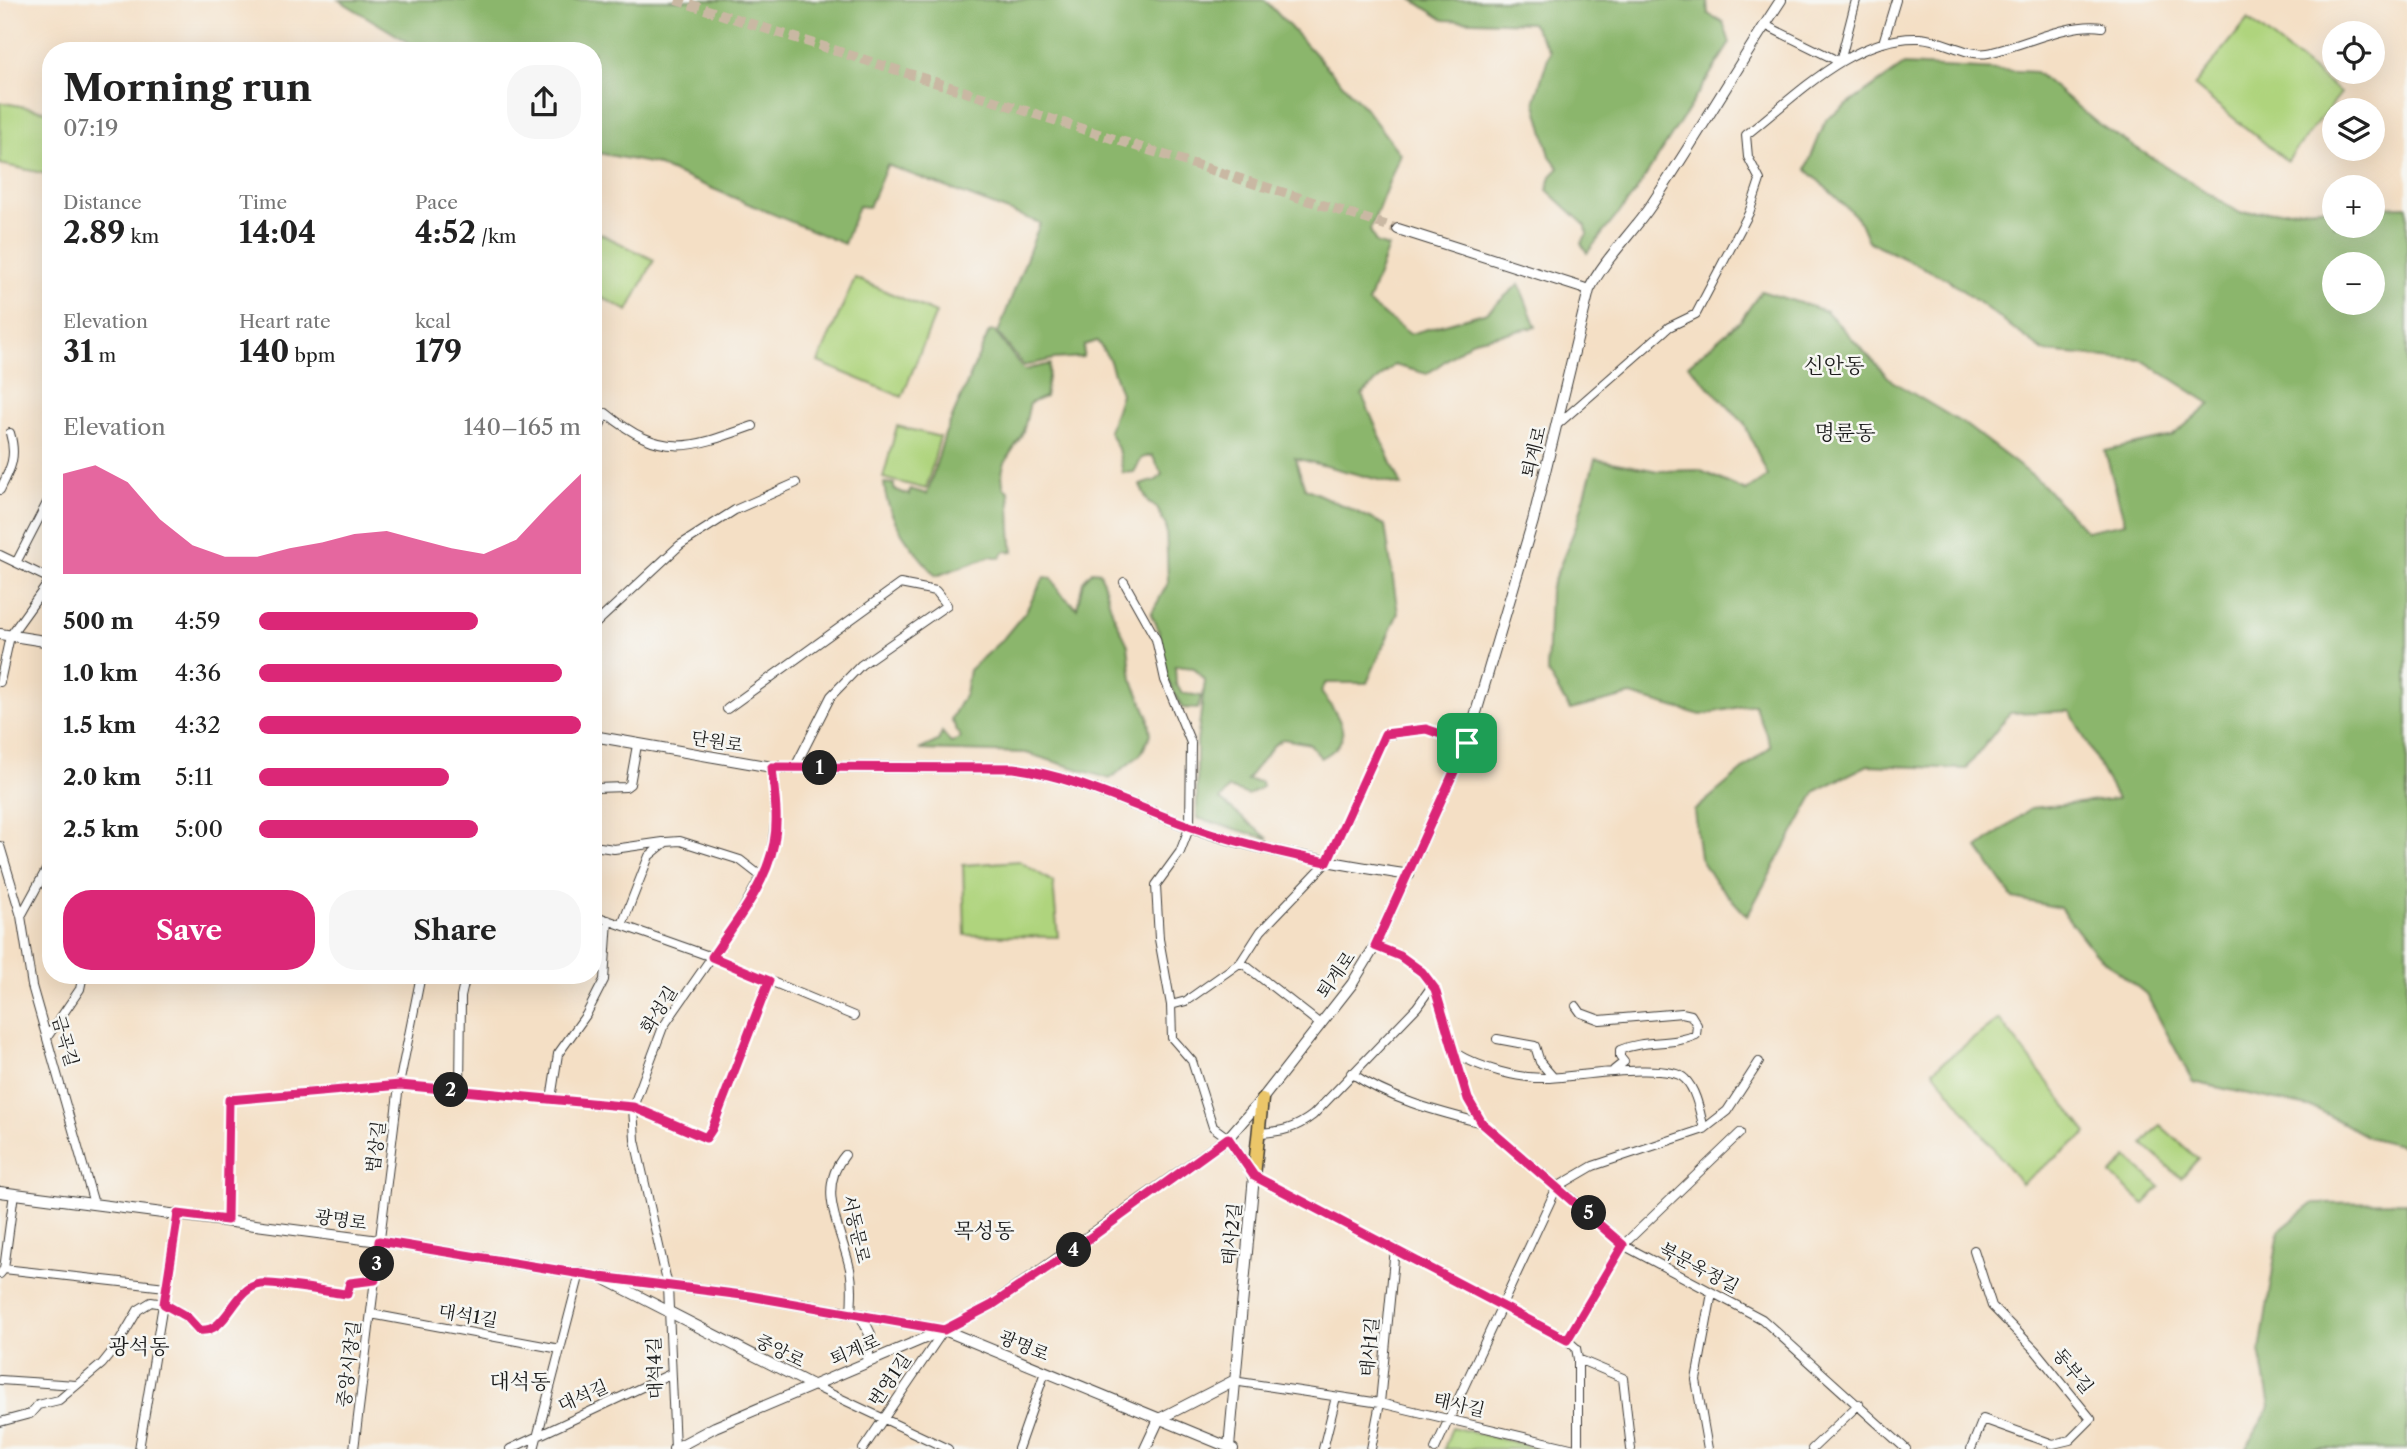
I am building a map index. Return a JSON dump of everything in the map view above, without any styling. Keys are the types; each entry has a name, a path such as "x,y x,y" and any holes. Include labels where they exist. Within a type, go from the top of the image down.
{"main road":[{"path":"1254,1176 1262,1099"}],"street":[{"name":"퇴계로","path":"674,1449 715,1427 944,1330 992,1305 1072,1251 1228,1138 1352,984 1375,946 1409,875 1467,743 1504,623 1558,425 1589,290 1600,267 1639,223 1674,171 1781,0"},
{"path":"1840,62 1856,0"},
{"path":"1883,43 1896,0"},
{"path":"1765,25 1840,62"},
{"path":"1558,425 1669,327 1696,314 1749,213 1759,180 1748,157 1746,135 1840,62 1883,43 1921,38 1984,54 2094,25 2102,27"},
{"path":"1398,229 1589,290"},
{"path":"602,421 606,413 632,435 666,446 710,441 753,426"},
{"path":"0,490 14,463 15,452 10,433"},
{"path":"602,615 680,545 736,510 796,483"},
{"path":"17,561 42,512"},
{"path":"0,555 42,574"},
{"path":"1124,582 1156,639 1165,680 1191,743 1190,826 1180,852 1156,885 1159,939 1171,1006 1172,1038 1192,1061 1213,1126 1228,1138 1254,1176 1502,1305 1567,1340 1576,1348 1576,1449"},
{"path":"727,709 900,584 936,591 947,605 861,665 831,696 794,767"},
{"path":"0,682 5,635 42,590"},
{"path":"5,635 42,641"},
{"path":"1171,1006 1186,1001 1241,962 1261,931 1327,862 1385,734 1426,729 1467,743"},
{"name":"단원로","path":"602,738 772,767 1014,768 1050,773 1190,826 1259,848 1409,875"},
{"path":"602,788 630,785 637,745"},
{"name":"화성길","path":"668,1286 635,1140 633,1107 663,1027 712,957 762,877 775,840 772,767"},
{"path":"602,847 628,848 680,841 740,860 762,877"},
{"path":"622,925 649,856 666,842"},
{"name":"금곡길","path":"0,846 21,916 32,986 94,1204"},
{"path":"21,916 42,878"},
{"path":"602,918 712,957 854,1016"},
{"path":"602,984 608,920"},
{"name":"북문옥정길","path":"1375,946 1400,956 1422,972 1432,986 1468,1099 1482,1123 1623,1245 1762,1319 1906,1449"},
{"path":"1241,962 1320,1024"},
{"path":"227,1220 229,1100 400,1085 633,1107 706,1138 712,1129 769,981"},
{"path":"48,1036 81,984"},
{"name":"법상길","path":"379,1241 400,1085 419,984"},
{"path":"460,1091 461,997 464,984"},
{"path":"551,1098 558,1054 586,1015 602,984"},
{"path":"1258,1133 1298,1127 1313,1115 1417,1007 1432,986"},
{"path":"1576,1006 1581,1013 1600,1020 1682,1013 1691,1015 1697,1025 1696,1035 1681,1041 1632,1045 1620,1050 1620,1057 1624,1062 1611,1071"},
{"path":"1497,1039 1535,1046 1540,1062 1553,1077"},
{"path":"1455,1053 1492,1068 1553,1077 1611,1071 1677,1073 1686,1080 1693,1092 1704,1129"},
{"path":"1435,1449 1557,1187 1593,1166 1704,1129 1727,1111 1759,1062"},
{"path":"1351,1073 1376,1090 1420,1106 1482,1123"},
{"path":"1567,1340 1623,1245 1740,1133"},
{"name":"서동문로","path":"845,1155 834,1167 830,1198 849,1268 856,1314"},
{"name":"태사2길","path":"1230,1448 1233,1381 1254,1176"},
{"name":"광명로","path":"0,1192 379,1241 600,1277 856,1314 944,1330 1159,1419"},
{"path":"14,1194 2,1271 166,1287"},
{"path":"139,1449 178,1214"},
{"name":"중앙시장길","path":"354,1449 379,1241"},
{"name":"태사1길","path":"1371,1449 1380,1404 1395,1248"},
{"name":"동부길","path":"1971,1449 1983,1419 2053,1444 2070,1440 2091,1419 2035,1350 1992,1306 1974,1250"},
{"path":"534,1449 580,1273"},
{"name":"중앙로","path":"600,1277 668,1314 948,1449"},
{"path":"0,1422 30,1414 38,1405 59,1399 102,1364 118,1344 138,1310 151,1302 164,1304 187,1317 199,1330 205,1331 221,1322 246,1290 261,1284 347,1294 350,1283 375,1280"},
{"name":"대석4길","path":"668,1286 674,1449"},
{"path":"1708,1449 1696,1380 1712,1293"},
{"name":"대석1길","path":"370,1314 560,1349"},
{"path":"856,1314 870,1334 867,1362"},
{"name":"번영1길","path":"863,1449 944,1330"},
{"path":"1578,1359 1623,1378 1630,1449"},
{"path":"1018,1449 1045,1372"},
{"name":"대석길","path":"510,1449 537,1434 670,1374"},
{"path":"0,1380 76,1385"},
{"path":"1145,1449 1159,1419 1233,1381"},
{"name":"태사길","path":"1233,1381 1380,1404 1576,1449"},
{"path":"1323,1449 1336,1397"},
{"path":"1812,1449 1859,1404"},
{"path":"1159,1419 1230,1448"}],"green space":[{"path":"339,0 1265,0 1364,107 1400,154 1370,230 1376,243 1388,247 1368,303 1410,334 1487,312 1519,284 1536,327 1474,340 1427,374 1394,365 1362,395 1402,486 1295,458 1305,488 1385,525 1398,613 1367,683 1326,683 1321,691 1342,727 1339,743 1333,751 1321,758 1310,744 1283,739 1273,746 1247,780 1261,782 1262,787 1248,795 1229,788 1220,800 1269,839 1197,818 1197,742 1205,681 1194,668 1175,666 1176,684 1182,693 1201,696 1198,709 1182,708 1168,680 1159,632 1151,614 1168,583 1166,526 1157,508 1148,502 1140,485 1157,480 1162,474 1152,455 1142,458 1134,472 1123,473 1118,449 1109,431 1121,394 1109,359 1097,341 1084,345 1083,357 1054,359 1024,366 998,333 1040,223 887,165 869,207 858,206 844,244 654,164 602,154 602,42 408,42"},
{"path":"1413,0 1707,0 1708,14 1723,22 1730,43 1635,193 1587,253 1581,243 1587,234 1586,226 1547,190 1551,176 1559,168 1550,156 1535,100 1550,51 1531,23 1444,20"},
{"path":"2248,19 2322,78 2322,84 2330,84 2341,93 2337,98 2322,98 2322,117 2287,161 2194,86"},
{"path":"1904,65 2036,72 2097,123 2240,213 2322,208 2322,238 2385,238 2385,207 2407,206 2407,1147 2368,1137 2317,1109 2193,1082 2146,994 2094,952 2060,908 2013,898 1978,848 2031,808 2117,799 2070,711 2010,713 1966,769 1868,765 1816,791 1747,916 1713,879 1700,858 1694,811 1771,746 1754,704 1701,715 1631,695 1570,710 1547,672 1550,590 1577,524 1595,459 1658,471 1699,470 1746,491 1768,476 1744,423 1688,365 1741,320 1761,291 1826,311 1892,381 1967,426 2039,481 2086,531 2125,523 2105,451 2172,436 2211,404 2142,360 2045,352 1947,279 1868,241 1858,218 1806,169 1826,120"},
{"path":"0,102 42,110 42,173 0,164"},
{"path":"602,234 654,260 628,311 602,298"},
{"path":"855,278 936,313 902,397 818,362"},
{"path":"994,331 1024,370 1050,364 1045,397 1030,403 1023,432 1002,472 1004,488 1009,492 1013,552 1005,551 1000,558 991,556 936,576 910,545 895,521 884,483 894,484 894,489 909,495 910,489 927,494 945,434 989,332"},
{"path":"897,426 940,437 926,489 883,478"},
{"path":"1092,571 1100,572 1113,614 1128,645 1132,679 1148,715 1151,734 1141,754 1110,779 1026,753 919,750 938,741 942,732 951,743 961,738 951,719 965,694 969,670 1003,639 1026,611 1044,577 1052,578 1059,592 1077,608 1083,581"},
{"path":"1019,861 1053,882 1058,937 965,935 963,865"},
{"path":"1999,1019 2087,1133 2021,1184 1933,1070"},
{"path":"2160,1125 2198,1159 2181,1178 2143,1144"},
{"path":"2127,1157 2160,1187 2144,1204 2111,1175"},
{"path":"2407,1202 2407,1449 2246,1449 2270,1406 2260,1351 2279,1231 2314,1203"},
{"path":"1452,1427 1541,1449 1444,1449"}],"tunnel":[{"path":"676,0 1398,229"}],"district":[{"name":"신안동","path":"1834,366"},
{"name":"명륜동","path":"1845,433"},
{"name":"목성동","path":"984,1231"},
{"name":"광석동","path":"139,1347"},
{"name":"대석동","path":"520,1382"}],"route":[{"path":"1426,729 1467,743 1375,946 1400,956 1422,972 1435,989 1468,1099 1482,1123 1623,1245 1567,1340 1254,1176 1228,1138 1072,1251 992,1305 944,1330 750,1296 600,1277 379,1241 375,1280 350,1283 347,1294 261,1284 246,1290 221,1322 205,1331 199,1330 187,1317 164,1304 178,1214 227,1220 229,1100 400,1085 633,1107 706,1138 712,1129 769,981 712,957 736,922 771,858 776,815 772,767 1014,768 1050,773 1190,826 1259,848 1327,862 1385,734 1426,729"}]}
